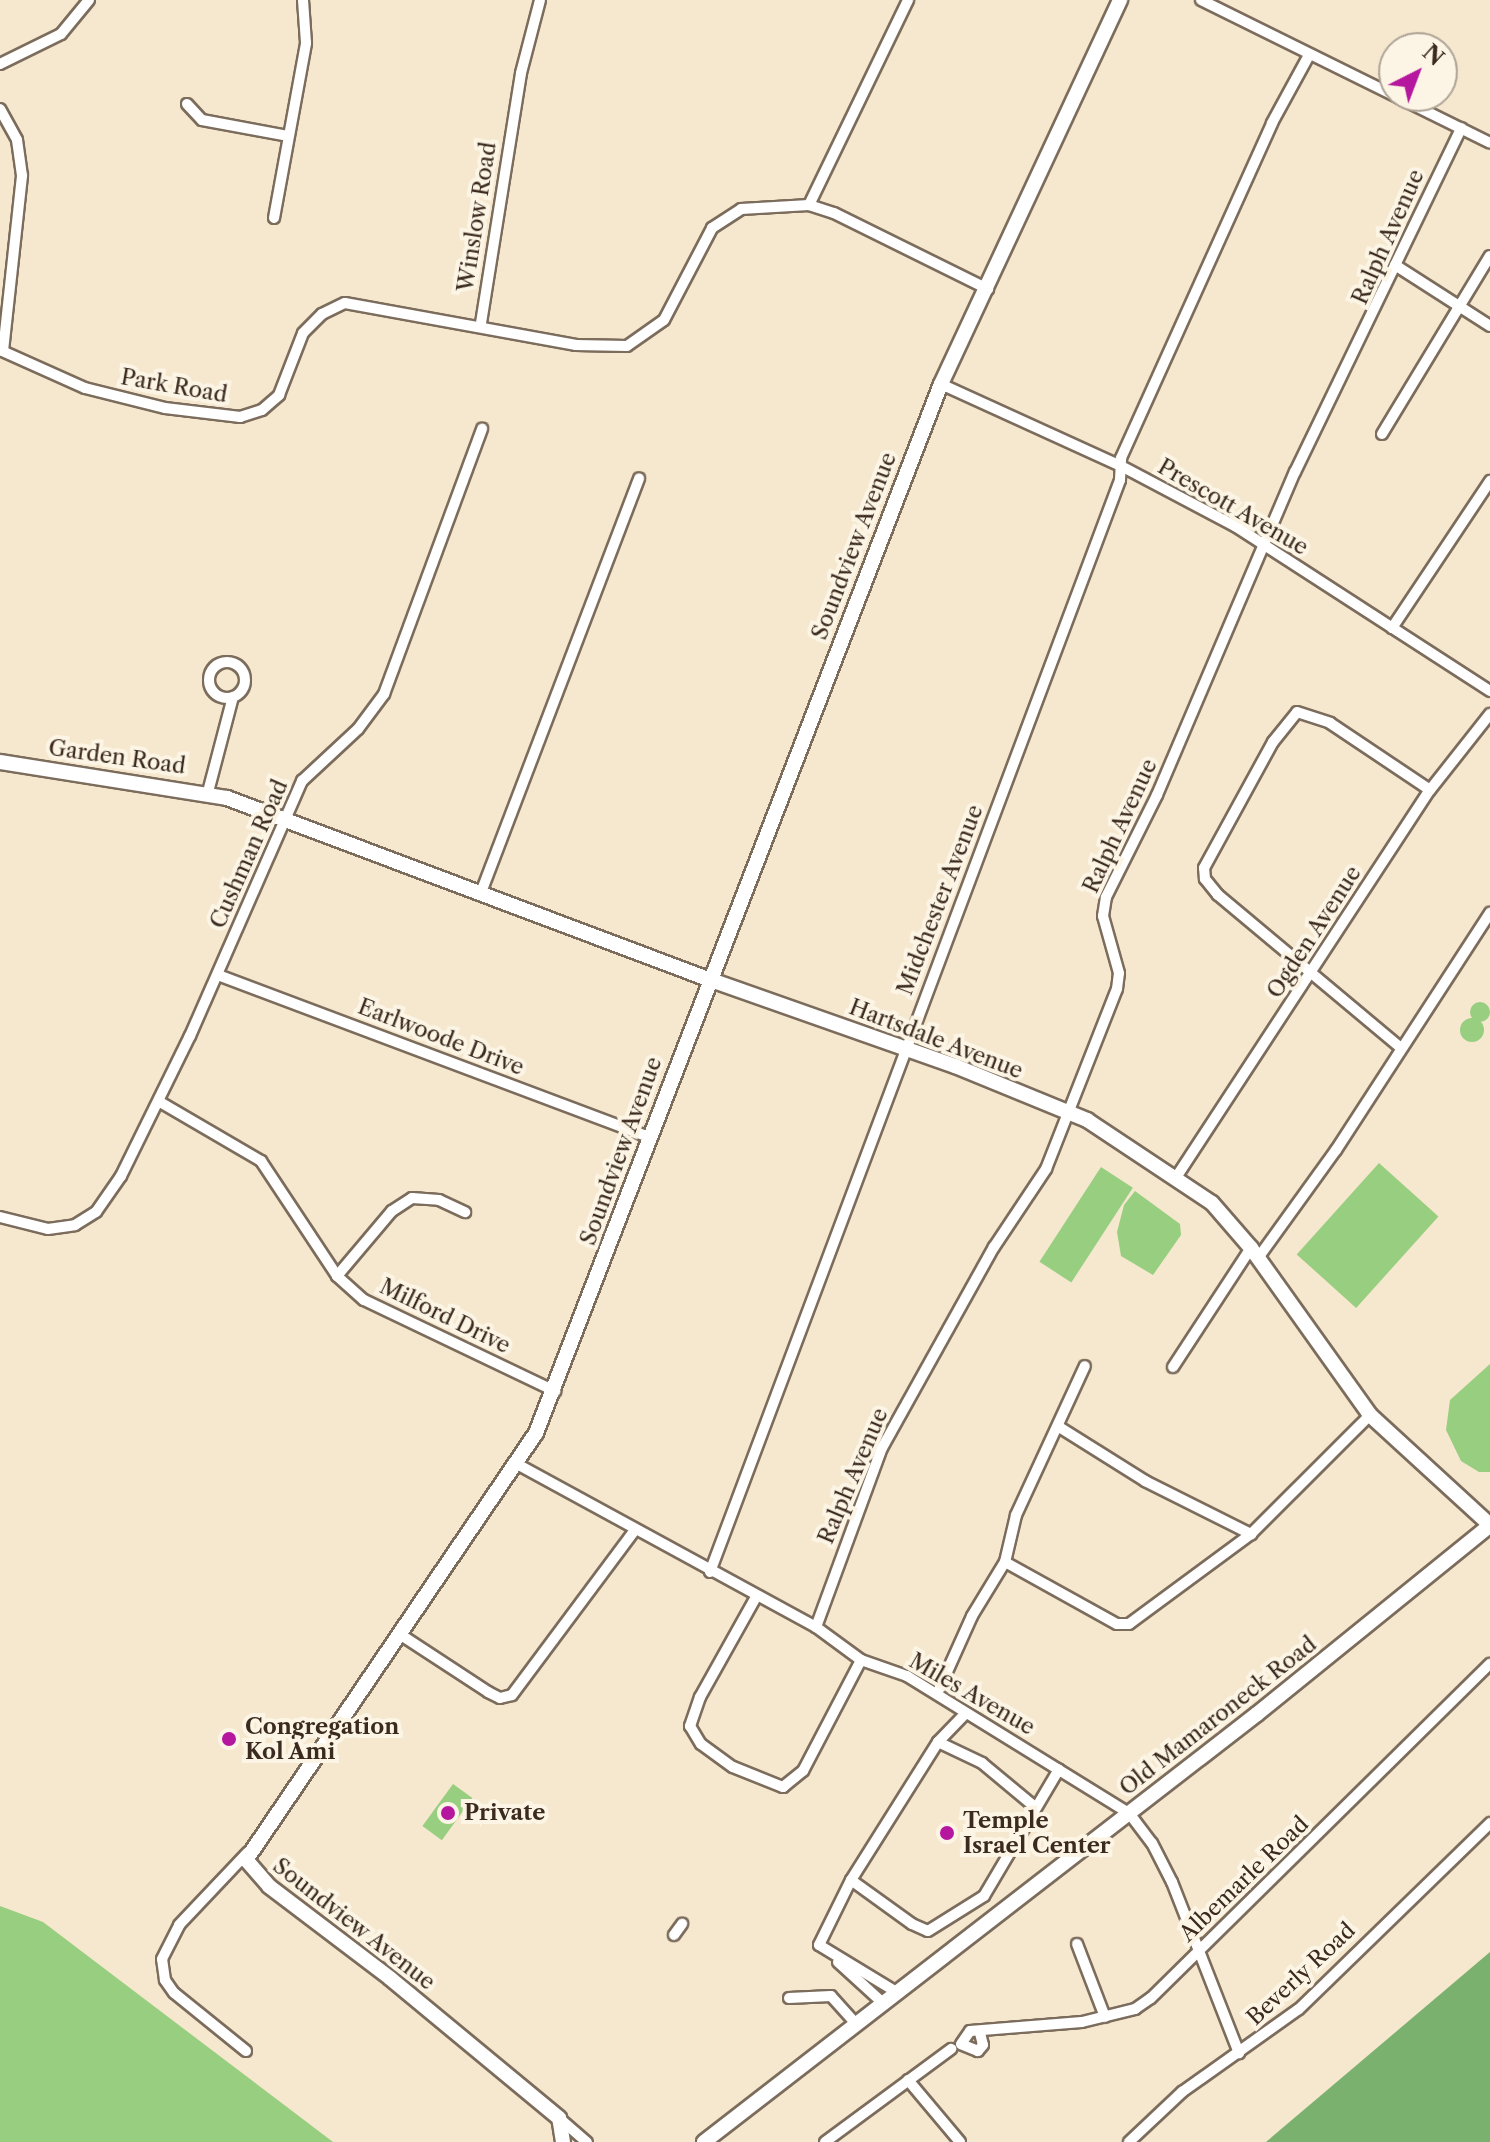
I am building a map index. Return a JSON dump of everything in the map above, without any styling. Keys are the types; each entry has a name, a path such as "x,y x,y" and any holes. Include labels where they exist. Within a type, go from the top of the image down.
{"street":[{"path":"0,64 61,34 89,0"},
{"path":"274,218 306,43 303,0"},
{"name":"Winslow Road","path":"540,0 521,73 481,323 576,345 627,346 664,320 718,221 741,209 809,205 988,289"},
{"path":"809,205 908,0"},
{"name":"Soundview Avenue","path":"587,2142 390,1978 269,1886 247,1867 250,1851 517,1464 555,1391 708,979 941,384 988,289 1120,0"},
{"path":"1201,0 1490,143"},
{"name":"Midchester Avenue","path":"710,1572 1120,480 1121,466 1138,417 1246,179 1309,55"},
{"path":"187,104 202,120 288,136"},
{"path":"0,109 17,140 22,176 1,350"},
{"name":"Ralph Avenue","path":"816,1627 882,1448 994,1247 1046,1169 1117,989 1118,959 1103,916 1106,897 1164,781 1262,544 1461,128"},
{"path":"1382,434 1490,256"},
{"path":"1395,265 1490,326"},
{"name":"Park Road","path":"1,350 85,388 165,408 240,417 262,410 279,395 303,333 322,314 345,303 481,323"},
{"name":"Prescott Avenue","path":"941,384 1121,466 1262,544 1490,691"},
{"name":"Cushman Road","path":"0,1217 48,1229 87,1219 121,1176 160,1102 302,781 358,729 384,694 482,429"},
{"path":"480,895 639,478"},
{"path":"1392,628 1490,481"},
{"path":"208,792 233,697"},
{"path":"1401,1048 1208,883 1204,868 1273,742 1297,712 1330,723 1430,790"},
{"name":"Ogden Avenue","path":"1177,1176 1430,790 1490,714"},
{"name":"Garden Road","path":"0,762 208,792 227,798"},
{"name":"Hartsdale Avenue","path":"227,798 480,895 1068,1111 1177,1176 1212,1203 1254,1253 1370,1415 1490,1525"},
{"path":"1173,1367 1401,1048 1490,913"},
{"name":"Earlwoode Drive","path":"218,975 650,1137"},
{"name":"Milford Drive","path":"160,1102 261,1161 337,1276 364,1300 555,1391"},
{"path":"337,1276 392,1211 412,1198 439,1200 465,1212"},
{"path":"937,1694 972,1616 1005,1562 1016,1515 1085,1366"},
{"path":"1005,1562 1117,1624 1129,1624 1251,1534 1370,1415"},
{"path":"1059,1427 1145,1481 1251,1534"},
{"name":"Miles Avenue","path":"517,1464 710,1572 816,1627 861,1660 907,1676 1129,1813 1152,1843 1199,1949 1239,2053"},
{"name":"Old Mamaroneck Road","path":"704,2142 1129,1813 1490,1525"},
{"path":"398,1633 488,1692 500,1698 512,1695 635,1530"},
{"path":"756,1597 700,1697 690,1726 701,1744 733,1767 783,1787 803,1771 861,1660"},
{"name":"Albemarle Road","path":"980,2033 1105,2017 1135,2009 1151,1998 1490,1664"},
{"path":"819,1945 851,1880 938,1742 965,1714"},
{"path":"938,1742 982,1763 1035,1807"},
{"path":"851,1880 928,1931 984,1896 1059,1769"},
{"name":"Beverly Road","path":"1129,2142 1182,2092 1299,2009 1490,1823"},
{"path":"246,2051 174,1993 165,1980 162,1959 179,1925 250,1851"},
{"path":"674,1935 682,1924"},
{"path":"1077,1944 1105,2017"},
{"path":"819,1945 898,1993"},
{"path":"819,1945 884,2004"},
{"path":"789,1998 831,1996 856,2024"},
{"path":"825,2142 951,2049"},
{"path":"908,2080 960,2142"},
{"path":"559,2118 563,2142"}],"green space":[{"path":"1480,1002 1487,1005 1490,1012 1487,1019 1480,1022 1473,1019 1470,1012 1473,1005"},
{"path":"1472,1018 1480,1022 1484,1030 1480,1038 1472,1042 1464,1038 1460,1030 1464,1022"},
{"path":"1379,1163 1438,1217 1356,1308 1297,1254"},
{"path":"1101,1167 1133,1188 1071,1282 1039,1262"},
{"path":"1135,1191 1180,1224 1181,1235 1153,1275 1121,1256 1117,1232 1124,1205"},
{"path":"1490,1364 1490,1472 1479,1472 1461,1461 1446,1430 1450,1400"},
{"name":"Private","path":"453,1784 472,1798 442,1840 422,1826"},
{"path":"0,1906 43,1922 333,2142 0,2142"},
{"path":"1490,1952 1490,2142 1266,2142"}],"place":[{"name":"Congregation Kol Ami","path":"229,1739"},
{"name":"Private","path":"448,1813"},
{"name":"Temple Israel Center","path":"947,1833"}]}
